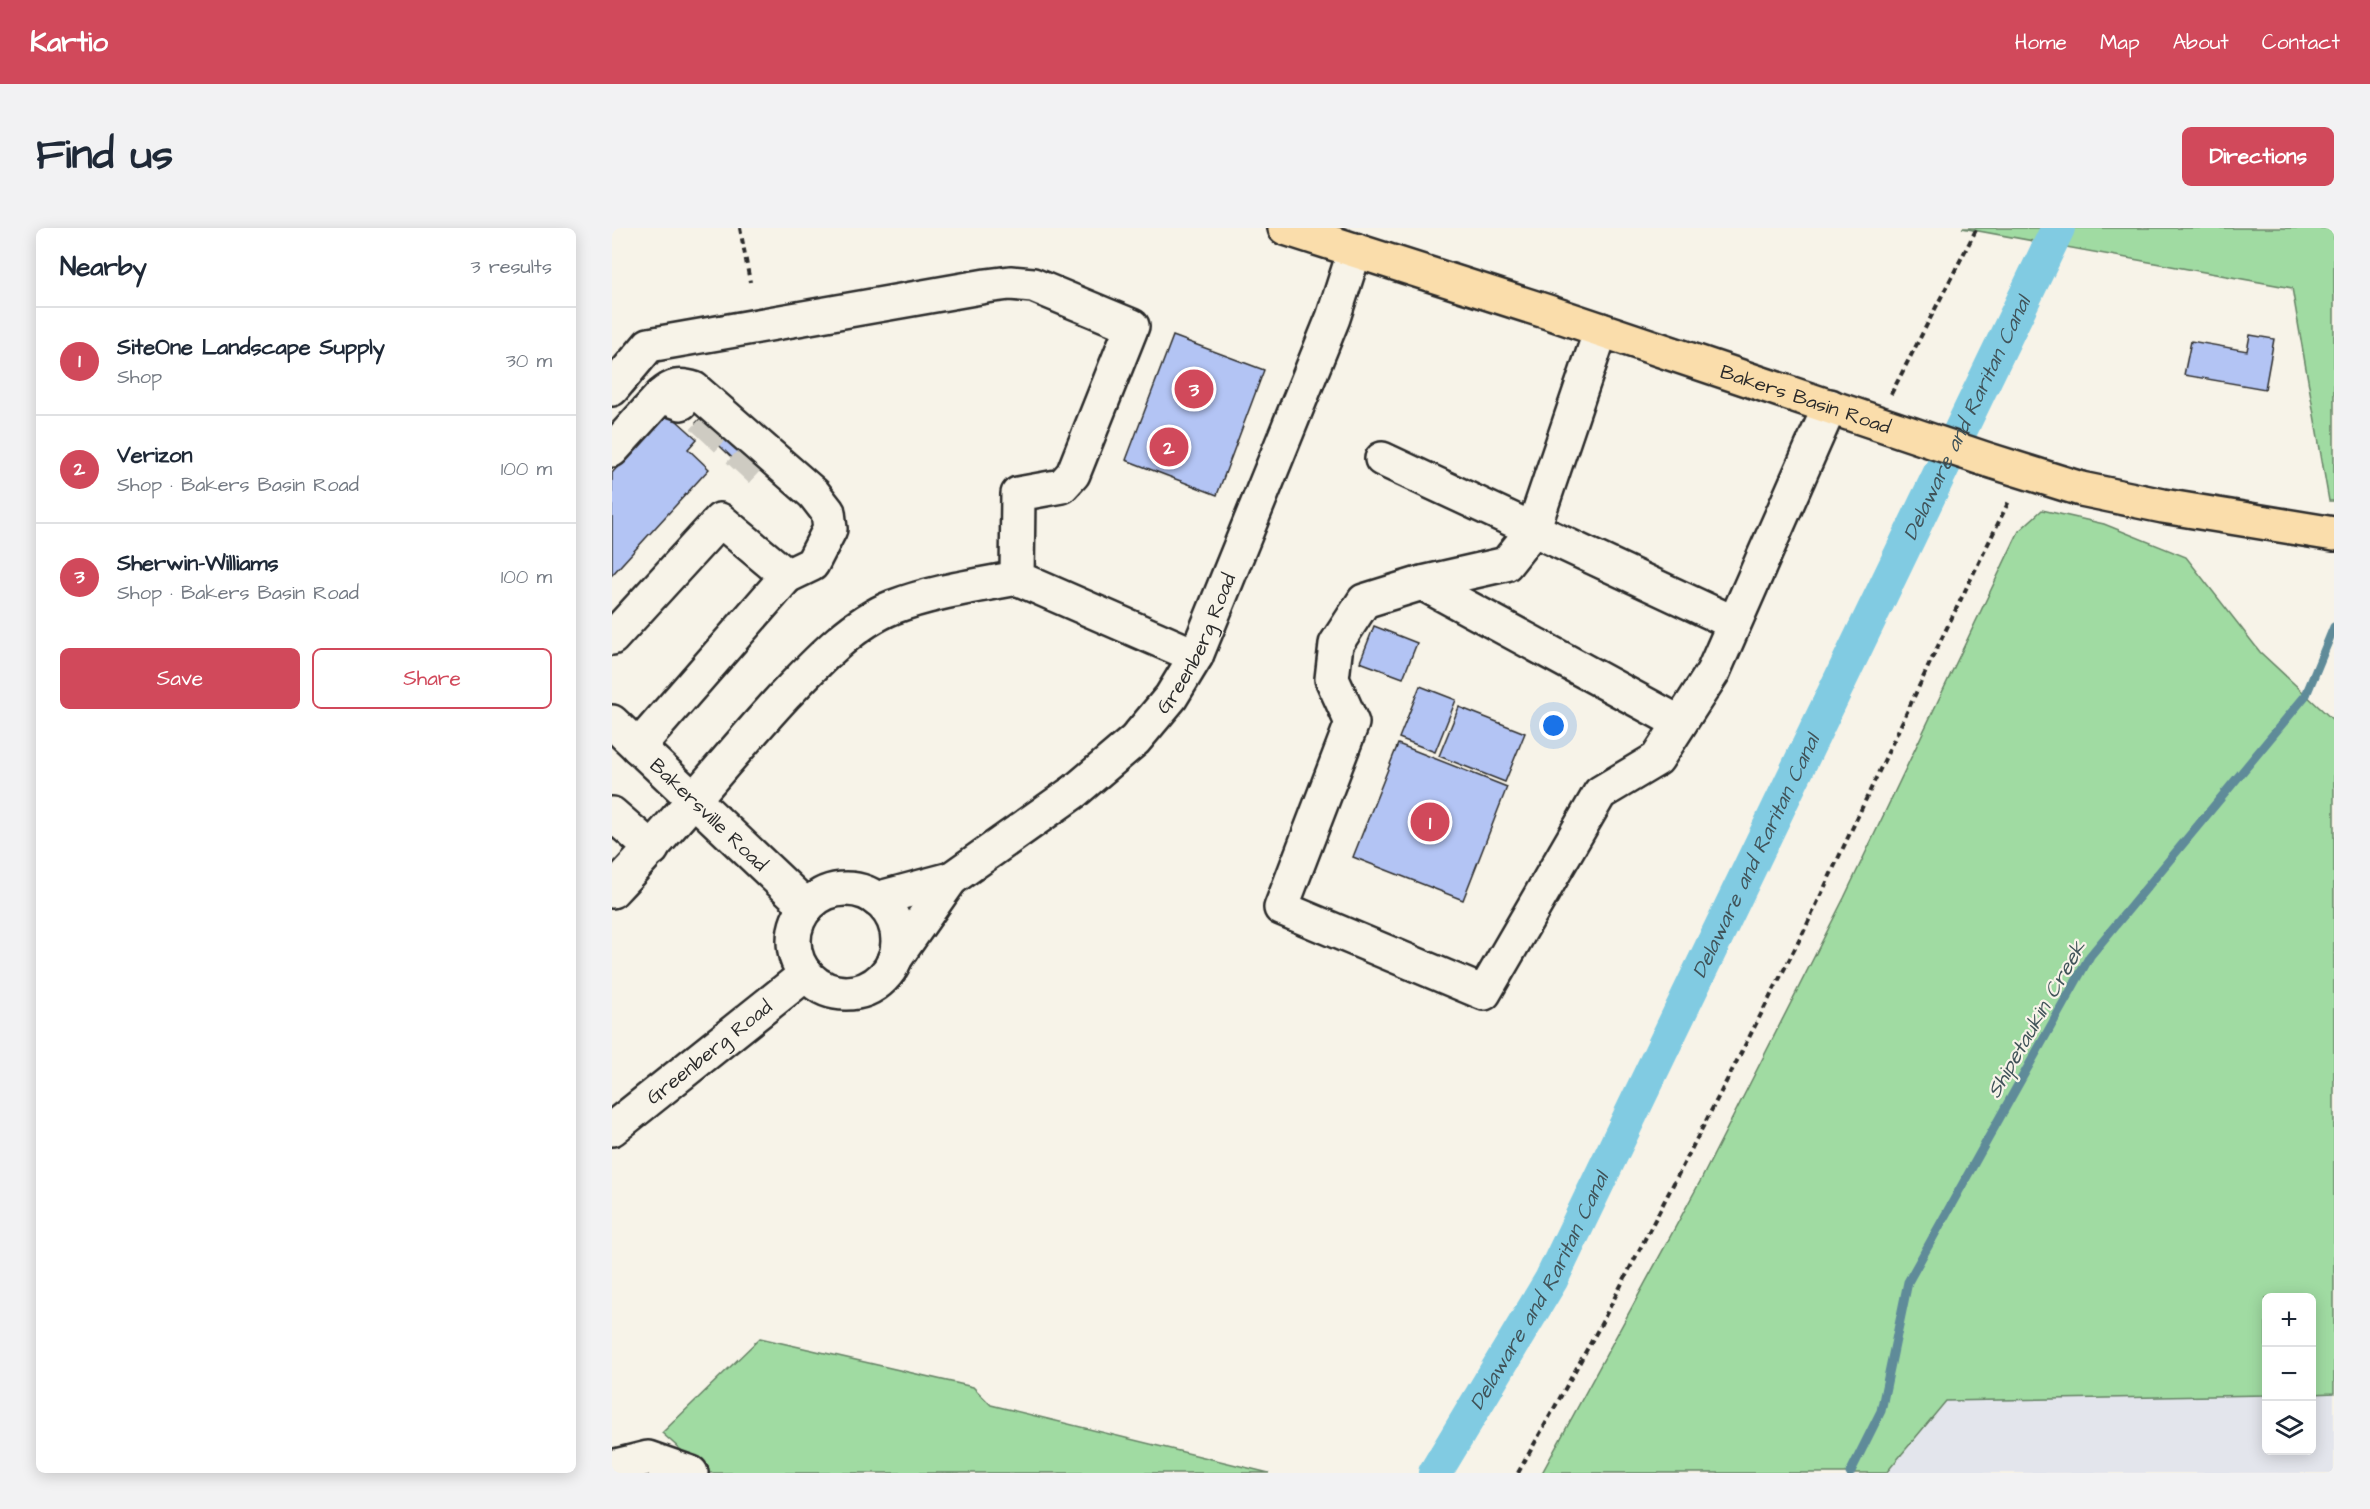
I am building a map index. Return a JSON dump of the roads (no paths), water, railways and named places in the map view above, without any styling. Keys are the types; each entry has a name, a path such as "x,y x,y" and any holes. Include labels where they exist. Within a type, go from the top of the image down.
{"main road":[{"name":"Bakers Basin Road","path":"1285,228 2081,489 2326,533"}],"lane":[{"name":"Greenberg Road","path":"876,899 951,879 1075,791 1135,740 1171,697 1196,656 1333,318 1355,250"},
{"path":"612,389 650,345 1010,283 1033,285 1132,326 1073,474 1062,486 1018,494 1017,578"},
{"path":"1601,330 1533,530 1506,564 1422,583 1364,601 1336,644 1332,679 1352,723 1281,908 1485,993 1600,793 1657,759 1713,672 1830,406"},
{"path":"612,450 670,389 681,385 694,389 814,494 828,512 830,529 812,564 787,576 638,747"},
{"path":"661,396 686,404 702,417"},
{"path":"1382,459 1734,623"},
{"path":"760,471 830,529"},
{"path":"612,638 720,520 787,576"},
{"path":"612,891 652,849 745,738 821,658 855,630 891,608 933,595 1017,578 1196,656"},
{"path":"1422,583 1680,723"},
{"name":"Bakersville Road","path":"612,722 807,907"},
{"path":"612,814 652,849"},
{"path":"894,960 898,943 896,925 888,909 876,899 862,892 848,889 832,891 819,897 807,907 794,933 794,948 798,962 806,974 819,986 836,992 854,992 871,987 885,976 951,879"},
{"name":"Greenberg Road","path":"612,1129 806,974"},
{"path":"612,1467 648,1458 691,1473"}],"waterway":[{"name":"Delaware and Raritan Canal","path":"1435,1473 1551,1280 2058,228"},
{"name":"Shipetaukin Creek","path":"1850,1473 1881,1411 1908,1282 2090,956 2306,695 2334,627"}],"tunnel":[{"path":"702,417 760,471"}],"place":[{"name":"Sherwin-Williams","path":"1194,389"},
{"name":"Verizon","path":"1169,447"},
{"name":"SiteOne Landscape Supply","path":"1430,822"}]}
